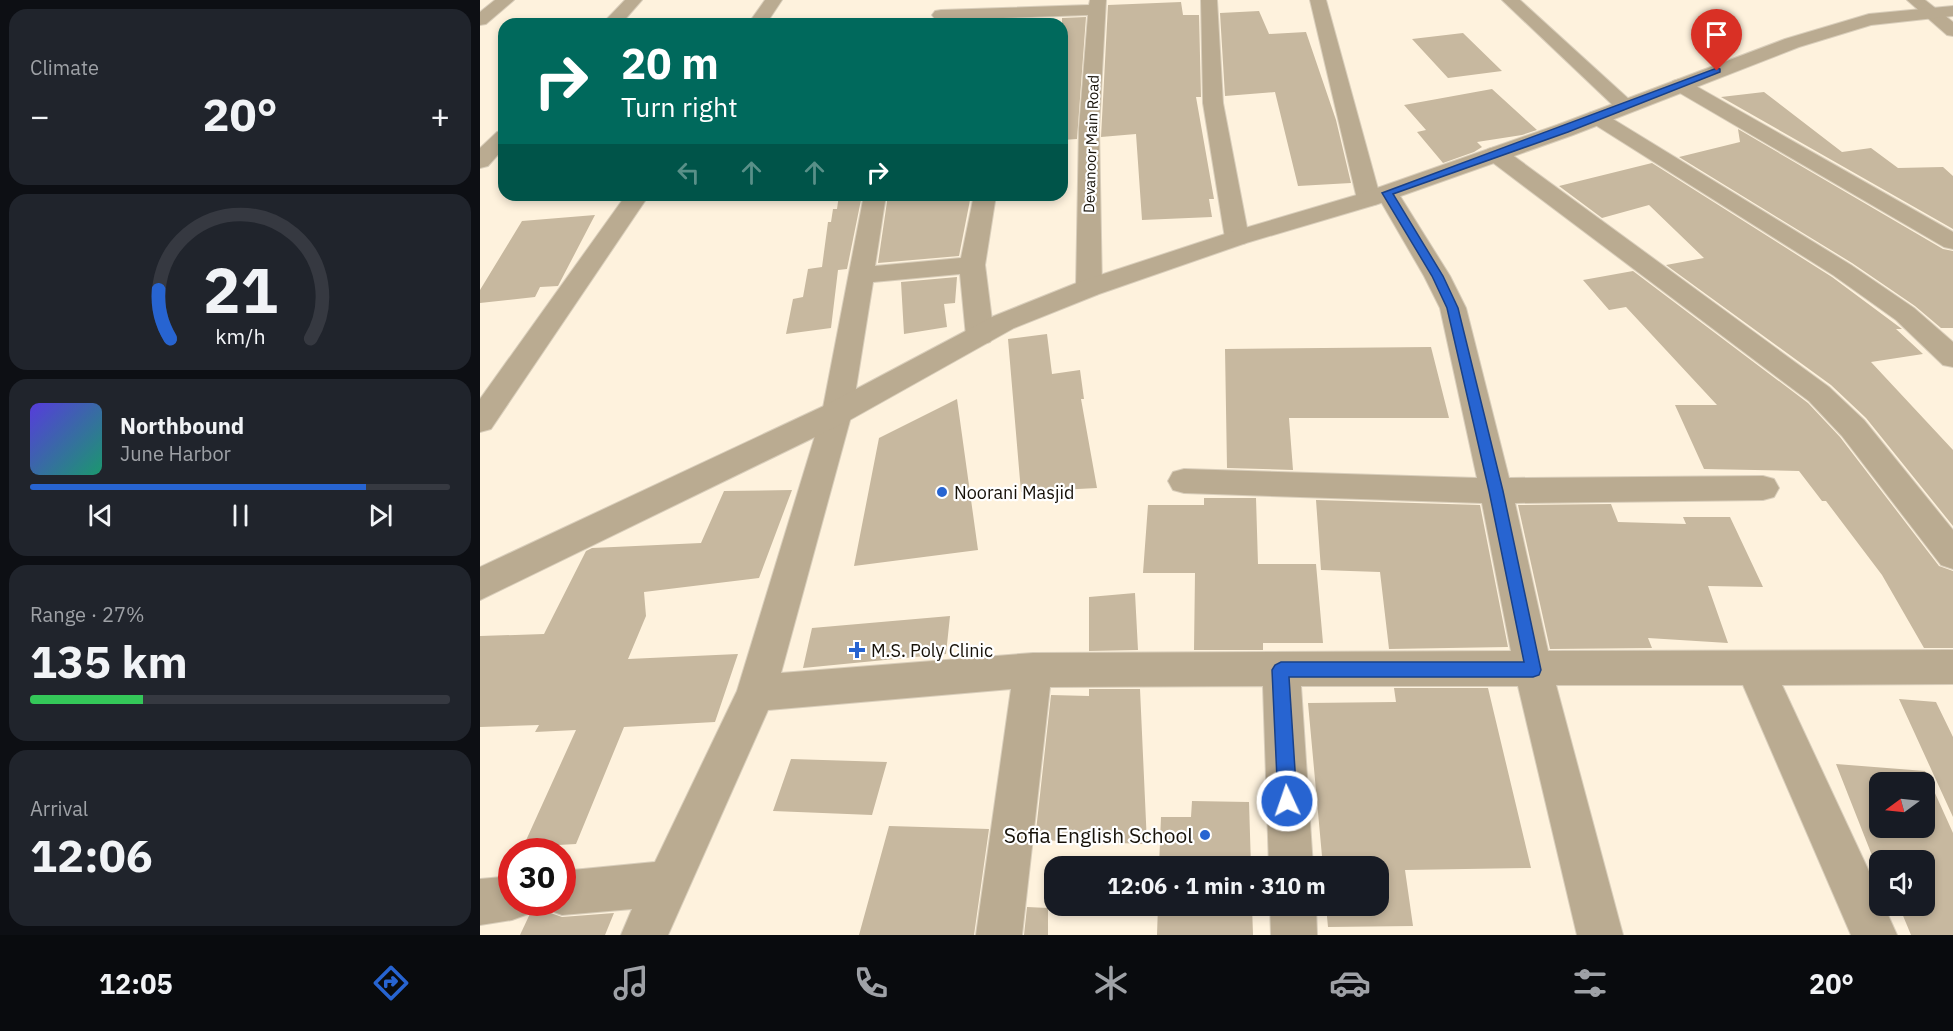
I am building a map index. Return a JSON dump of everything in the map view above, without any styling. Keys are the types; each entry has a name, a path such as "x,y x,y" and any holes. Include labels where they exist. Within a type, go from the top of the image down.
{"street":[{"path":"480,20 506,0"},
{"path":"617,18 634,0"},
{"path":"761,18 774,0"},
{"path":"1209,0 1213,103 1237,238"},
{"path":"1318,0 1378,196 1437,276 1453,308 1496,491 1533,670 1600,935"},
{"path":"1510,0 1625,106"},
{"path":"941,13 1018,12 1098,5"},
{"name":"Devanoor Main Road","path":"1089,288 1089,128 1098,5"},
{"path":"480,584 837,413 1004,322 1089,288 1237,238 1378,196 1596,117 1792,42 1869,20 1933,8 1953,31"},
{"path":"1680,85 1953,242"},
{"path":"1596,117 1842,270 1905,314 1953,357"},
{"path":"480,161 498,142"},
{"path":"1496,154 1819,394 1853,428 1953,555"},
{"path":"480,421 634,201"},
{"path":"644,935 756,693 837,413 875,201"},
{"path":"980,336 972,265 984,201"},
{"path":"860,275 972,265"},
{"path":"1184,481 1496,491 1763,488"},
{"path":"756,693 1034,670 1953,667"},
{"path":"1755,668 1874,935"},
{"path":"999,935 1034,670"},
{"path":"1281,670 1290,856"},
{"path":"576,892 669,883"},
{"path":"480,902 498,900"},
{"path":"1293,916 1294,935"}],"building":[{"path":"1181,2 1183,15 1199,15 1201,97 1196,97 1214,199 1209,199 1212,217 1142,220 1136,134 1101,137 1108,5"},
{"path":"1259,11 1269,34 1306,32 1336,120 1351,183 1298,186 1275,92 1225,96 1220,13"},
{"path":"1086,17 1077,139 1068,140 1068,18 1062,18"},
{"path":"1463,33 1502,71 1448,78 1412,39"},
{"path":"1492,89 1537,130 1522,135 1477,142 1482,147 1443,163 1417,132 1426,130 1404,105"},
{"path":"1764,92 1842,152 1871,148 1898,168 1943,167 1953,176 1953,229 1721,97"},
{"path":"1738,129 1943,249 1953,251 1953,328 1941,328 1915,306 1852,263 1679,157 1740,142"},
{"path":"1652,163 1832,277 1902,329 1896,329 1923,354 1871,362 1953,450 1953,526 1866,418 1831,385 1666,265 1704,258 1649,205 1602,218 1559,186"},
{"path":"838,201 861,201 847,269 838,270 831,328 786,334 793,299 803,297 808,269 822,267 828,222 831,222 833,209 837,209"},
{"path":"887,201 970,201 959,256 878,263"},
{"path":"595,215 558,286 540,287 535,297 480,303 480,290 522,221"},
{"path":"1633,271 1808,403 1840,437 1939,566 1953,571 1953,648 1924,648 1882,575 1826,501 1822,501 1799,471 1704,469 1675,405 1717,405 1626,307 1609,310 1583,280"},
{"path":"957,277 955,303 944,304 947,327 904,334 901,282"},
{"path":"1047,334 1052,374 1080,370 1084,399 1081,399 1097,488 1021,492 1008,339"},
{"path":"1431,347 1449,418 1289,418 1293,470 1227,468 1225,349"},
{"name":"Noorani Masjid","path":"957,399 978,550 854,566 879,438"},
{"path":"792,490 759,578 644,592 646,616 628,659 738,654 715,722 624,727 576,844 576,838 527,838 576,730 535,732 539,725 480,727 480,636 544,634 586,551 592,548 701,543 724,491"},
{"path":"1204,498 1256,498 1258,564 1316,564 1323,643 1263,643 1263,650 1194,650 1195,573 1143,573 1148,505 1204,505"},
{"path":"1316,500 1480,505 1508,647 1389,649 1380,572 1321,570"},
{"path":"1611,504 1618,522 1686,524 1683,517 1730,517 1763,587 1708,586 1728,643 1648,638 1652,648 1550,649 1518,505"},
{"path":"1135,593 1138,650 1089,651 1089,597"},
{"path":"950,616 946,654 803,668 812,628"},
{"path":"1394,688 1488,688 1531,868 1405,870 1413,926 1328,927 1327,916 1389,916 1389,856 1322,856 1308,703 1396,702"},
{"path":"1089,689 1140,689 1147,844 1035,840 1051,695 1089,696"},
{"path":"1899,699 1936,702 1953,737 1953,817 1935,778 1935,772 1932,772"},
{"path":"791,759 887,762 872,815 773,811"},
{"path":"1836,764 1925,772 1869,772 1869,838 1935,838 1935,793 1953,833 1953,935 1911,935 1903,916 1935,916 1935,850 1870,850"},
{"name":"Sofia English School","path":"1192,801 1249,802 1251,856 1159,856 1161,817 1191,817"},
{"path":"889,826 989,829 974,935 859,935"},
{"path":"1027,907 1044,908 1044,916 1048,916 1048,935 1024,935"},
{"path":"614,913 605,935 520,935 529,916 562,917"},
{"path":"1158,916 1252,916 1253,935 1157,935"}],"place":[{"name":"Noorani Masjid","path":"942,492"},
{"name":"M.S. Poly Clinic","path":"857,650"},
{"name":"Sofia English School","path":"1205,835"}],"route":[{"path":"1287,801 1281,670 1533,670 1496,491 1453,308 1437,276 1387,193 1565,130 1717,71"}]}
